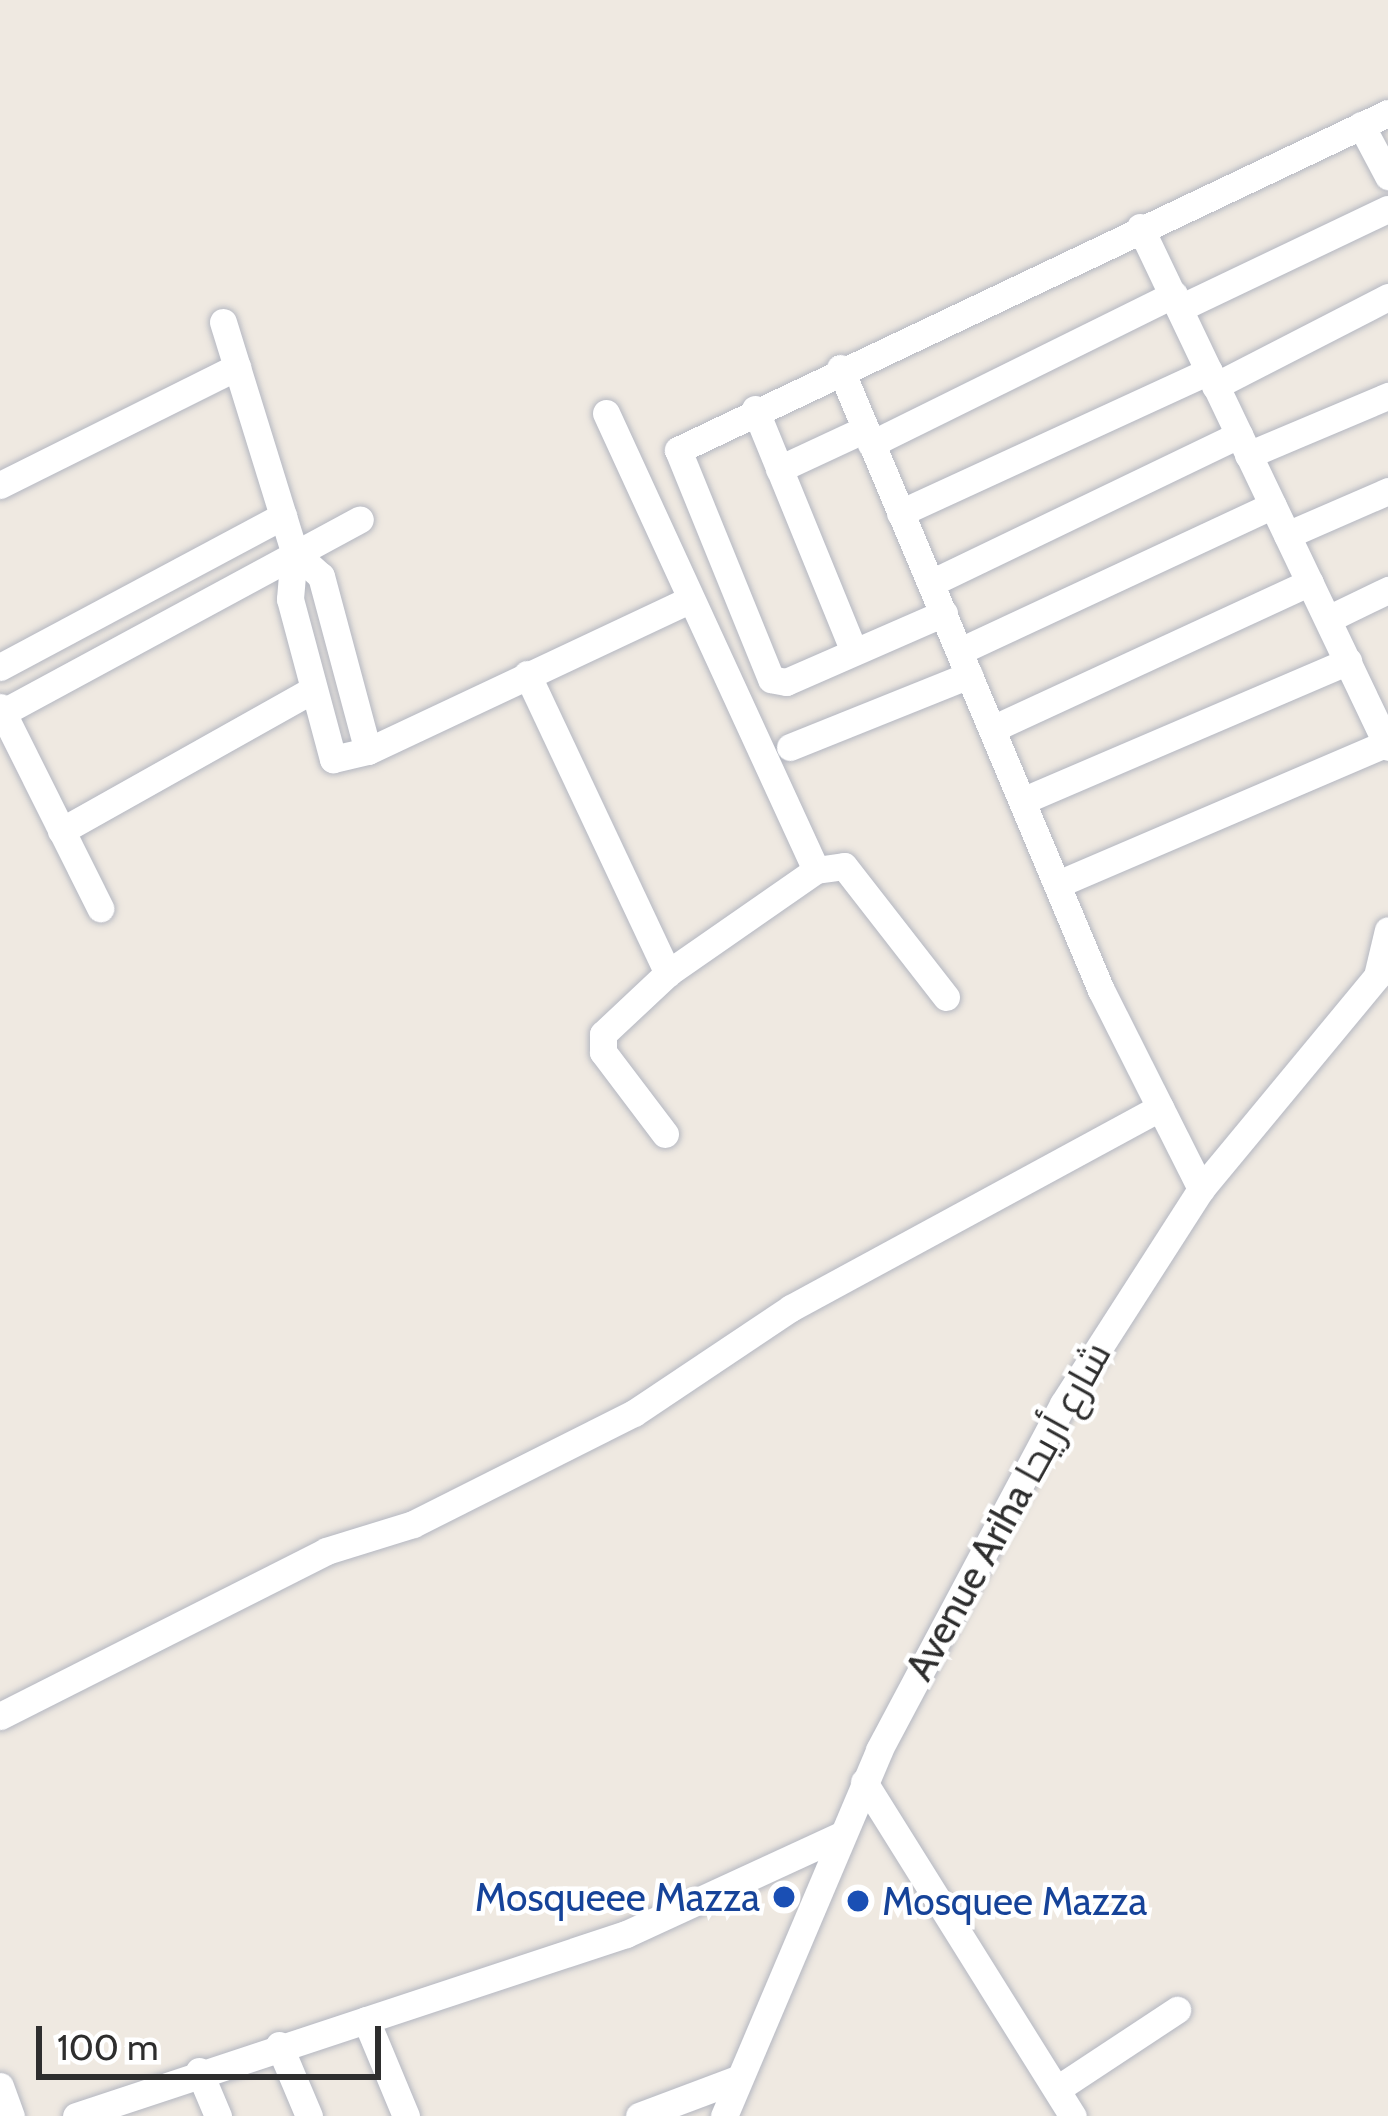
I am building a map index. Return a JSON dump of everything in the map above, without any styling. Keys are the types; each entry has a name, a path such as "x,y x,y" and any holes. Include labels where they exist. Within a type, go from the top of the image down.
{"street":[{"path":"944,613 786,682 771,679 675,457 682,446 754,409 1140,227 1215,200 1388,113"},
{"path":"1361,124 1388,176"},
{"path":"779,469 868,436 1388,208"},
{"path":"1058,884 1387,745 1377,690 1348,661 1140,227"},
{"path":"900,513 1212,379 1388,297"},
{"path":"223,322 294,552 288,575 310,691 329,755 340,761 368,751 687,601"},
{"path":"0,485 237,367"},
{"path":"840,368 1058,884 1201,1190"},
{"path":"931,583 1243,445 1388,396"},
{"path":"754,409 854,652"},
{"path":"606,413 687,601 816,870"},
{"path":"1287,535 1388,491"},
{"path":"790,747 1273,505"},
{"path":"0,668 283,516"},
{"path":"100,908 1,711 360,519"},
{"path":"294,552 318,569 368,751"},
{"path":"992,730 1310,582"},
{"path":"1328,619 1388,590"},
{"path":"302,653 339,643"},
{"path":"1022,801 1348,661"},
{"path":"527,674 668,973"},
{"path":"61,831 310,691"},
{"path":"665,1134 603,1052 603,1034 668,973 816,870 844,866 946,997"},
{"path":"1383,969 1388,930"},
{"name":"Avenue Ariha شارع أريحا","path":"724,2116 735,2080 864,1782 1052,1424 1201,1190 1383,969"},
{"path":"0,1716 304,1562 412,1523 634,1413 791,1308 1160,1108"},
{"path":"864,1782 1066,2108 1177,2010"},
{"path":"76,2116 117,2110 199,2071 626,1934 841,1835"},
{"path":"367,2020 406,2116"},
{"path":"279,2045 309,2116"},
{"path":"199,2071 218,2116"},
{"path":"639,2116 735,2080"},
{"path":"0,2086 11,2116"}],"place":[{"name":"Mosqueee Mazza","path":"784,1897"},
{"name":"Mosquee Mazza","path":"858,1901"}]}
